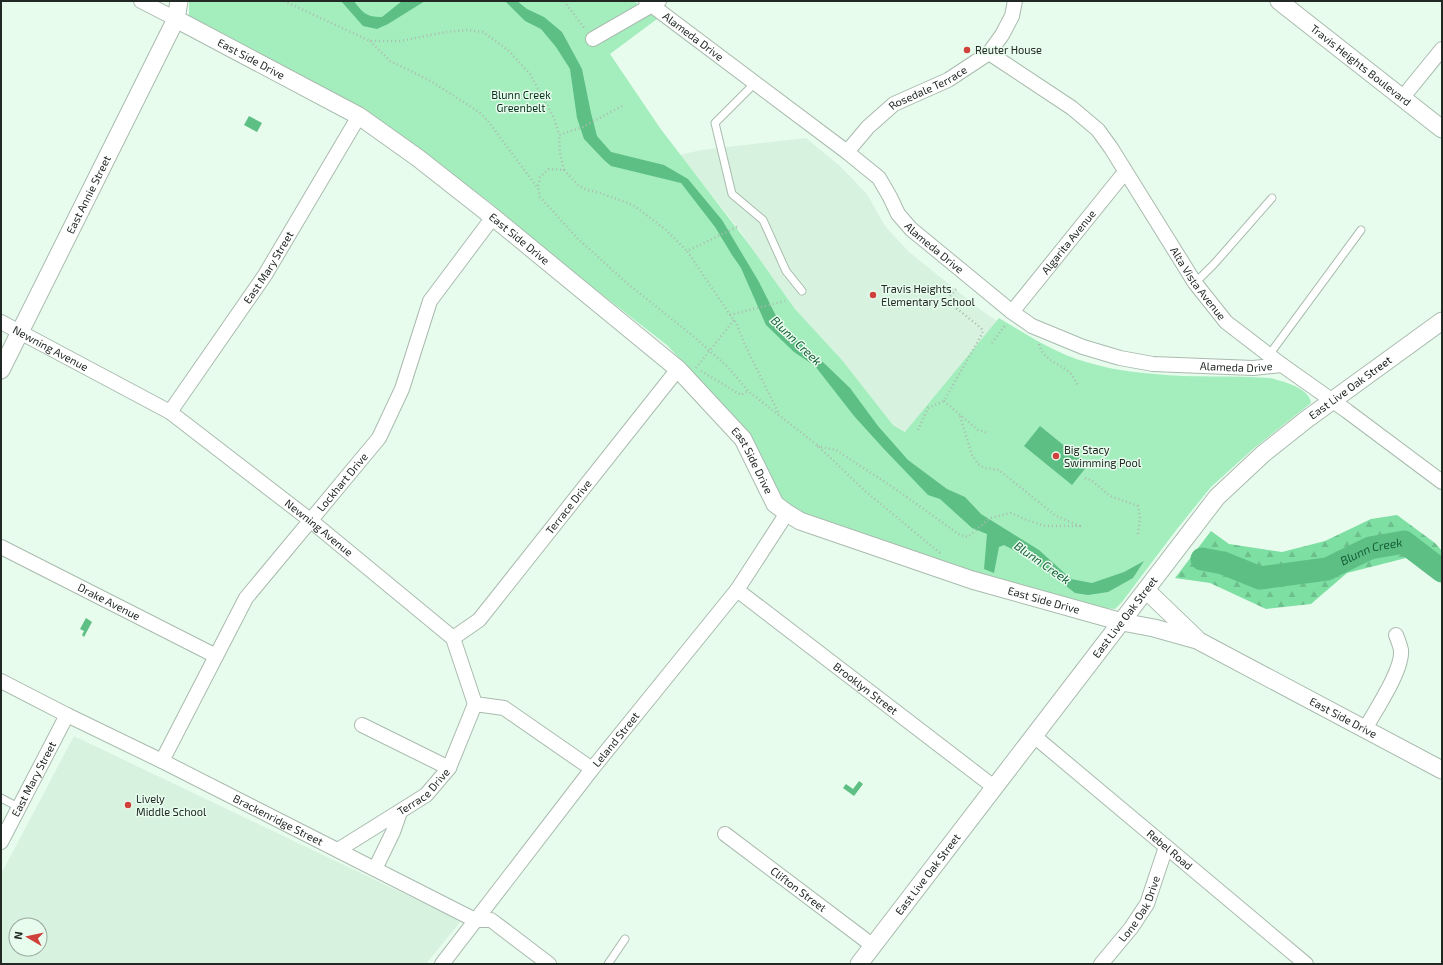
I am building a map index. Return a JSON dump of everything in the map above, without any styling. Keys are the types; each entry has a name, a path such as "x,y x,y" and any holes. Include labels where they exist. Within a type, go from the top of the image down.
{"street":[{"name":"East Side Drive","path":"141,1 359,116 418,158 493,216 678,369 743,439 775,504 787,514 800,521 972,580 1122,622 1154,628 1197,640 1442,770"},
{"name":"East Annie Street","path":"1,370 176,20 179,1"},
{"name":"Rosedale Terrace","path":"847,152 868,127 894,104 948,80 989,53 1002,36 1012,16 1015,1"},
{"name":"Travis Heights Boulevard","path":"1279,1 1442,129"},
{"path":"593,39 653,3"},
{"name":"Alameda Drive","path":"653,3 879,178 898,214 911,229 1009,318 1083,347 1120,358 1153,364 1253,368 1282,365"},
{"path":"1403,97 1442,49"},
{"name":"Alta Vista Avenue","path":"989,53 1072,108 1098,130 1195,283 1226,322 1282,365 1333,400 1442,482"},
{"name":"East Mary Street","path":"170,412 265,275 359,116"},
{"name":"Algarita Avenue","path":"1009,318 1125,172"},
{"name":"Lockhart Drive","path":"162,761 246,598 379,438 402,389 430,301 493,216"},
{"name":"East Live Oak Street","path":"858,964 1223,492 1263,454 1333,400 1442,321"},
{"name":"Newning Avenue","path":"1,322 170,412 310,520 453,638"},
{"name":"Terrace Drive","path":"453,638 478,620 678,369"},
{"name":"Leland Street","path":"442,964 592,769 737,590 787,514"},
{"name":"Drake Avenue","path":"1,547 216,656"},
{"name":"Brooklyn Street","path":"737,590 994,787"},
{"path":"1146,590 1197,640"},
{"path":"1365,729 1392,681 1399,665 1401,651 1396,635"},
{"path":"453,638 475,704 504,708 592,769"},
{"name":"Brackenridge Street","path":"1,681 67,716 162,761 475,920 491,920 549,964"},
{"name":"Terrace Drive","path":"338,850 426,795 449,768 475,704"},
{"name":"East Mary Street","path":"1,842 67,716"},
{"path":"362,724 449,768"},
{"name":"Rebel Road","path":"1034,736 1306,964"},
{"path":"375,869 393,832 400,812"},
{"name":"Clifton Street","path":"725,834 872,945"},
{"name":"Lone Oak Drive","path":"1101,964 1131,928 1147,904 1166,847"}],"lane":[{"path":"755,82 715,123 732,194 763,220 786,271 802,292"},
{"path":"1195,283 1216,263 1272,198"},
{"path":"1269,355 1361,230"},
{"path":"1,798 20,808"},
{"path":"608,964 625,939"}],"path":[{"path":"284,1 370,41 390,61 429,80 479,112 488,121 538,187"},
{"path":"564,1 593,39"},
{"path":"370,41 400,41 446,32 468,30 483,32 508,50 530,74 554,118 559,134 560,153 564,170 578,184 587,190 633,205 665,229 687,252 734,320 779,414"},
{"path":"559,134 583,127 622,106"},
{"path":"564,170 549,169 540,177 538,187 540,197 578,239 628,284 709,350 728,367 748,391 817,445 865,491 942,555"},
{"path":"687,252 737,227"},
{"path":"918,430 928,408 944,401 983,331 951,304 950,296 957,288"},
{"path":"730,315 785,302"},
{"path":"992,343 1009,318"},
{"path":"734,320 695,369 704,372 741,396 748,391"},
{"path":"1039,344 1040,348 1050,361 1070,372 1078,385"},
{"path":"944,401 978,430 987,433"},
{"path":"817,445 836,450 900,492 960,535 968,537 990,518 1012,512 1027,520 1045,526 1080,526 1056,516 999,470 984,468 978,464 972,455 960,416"},
{"path":"1085,478 1091,480 1110,496 1138,506 1140,518 1138,534"}],"shaded area":[{"name":"Travis Heights Elementary School","path":"806,138 840,166 867,194 885,226 908,251 981,310 997,321 906,432 893,425 842,360 795,309 737,227 680,155 701,150"},
{"name":"Lively Middle School","path":"74,736 461,921 426,964 1,964 1,874"}],"green space":[{"name":"Blunn Creek Greenbelt","path":"189,1 634,1 657,19 610,54 660,128 751,247 795,309 842,360 893,425 905,432 999,318 1048,347 1066,355 1109,368 1144,373 1184,376 1270,378 1288,383 1301,389 1306,393 1311,403 1253,449 1211,487 1115,609 1103,608 953,568 794,510 780,501 752,440 668,346 531,239 491,203 364,109 189,18"},
{"path":"1397,515 1435,543 1442,551 1442,581 1419,559 1406,558 1347,573 1311,604 1266,609 1210,583 1175,578 1211,531 1229,544 1282,552 1325,541 1371,519"}],"water":[{"path":"341,1 354,1 365,14 382,17 402,1 425,1 388,24 377,29 363,26"},
{"path":"505,1 517,1 527,9 544,17 562,32 582,69 597,136 611,152 664,165 688,179 722,220 759,282 775,314 793,337 825,364 850,388 878,426 908,460 947,489 965,497 981,514 1039,550 1071,579 1092,583 1124,572 1144,561 1133,578 1108,592 1088,595 1075,593 1021,554 1004,545 999,547 994,573 984,569 987,534 972,528 940,499 928,495 854,416 815,366 794,352 766,325 741,268 715,227 681,183 611,166 584,139 577,118 570,69 556,47 541,29 525,21"},
{"path":"249,116 262,123 257,132 244,125"},
{"name":"Big Stacy Swimming Pool","path":"1040,426 1088,465 1072,485 1024,446"},
{"path":"86,618 92,622 84,637 82,635 84,631 80,629"},
{"path":"859,781 863,784 854,796 843,788 846,784 853,789"}],"waterway":[{"name":"Blunn Creek","path":"1202,559 1223,563 1260,578 1327,569 1370,548 1404,542 1442,571"}],"place":[{"name":"Reuter House","path":"967,50"},
{"name":"Travis Heights Elementary School","path":"873,295"},
{"name":"Big Stacy Swimming Pool","path":"1056,456"},
{"name":"Lively Middle School","path":"128,805"}]}
